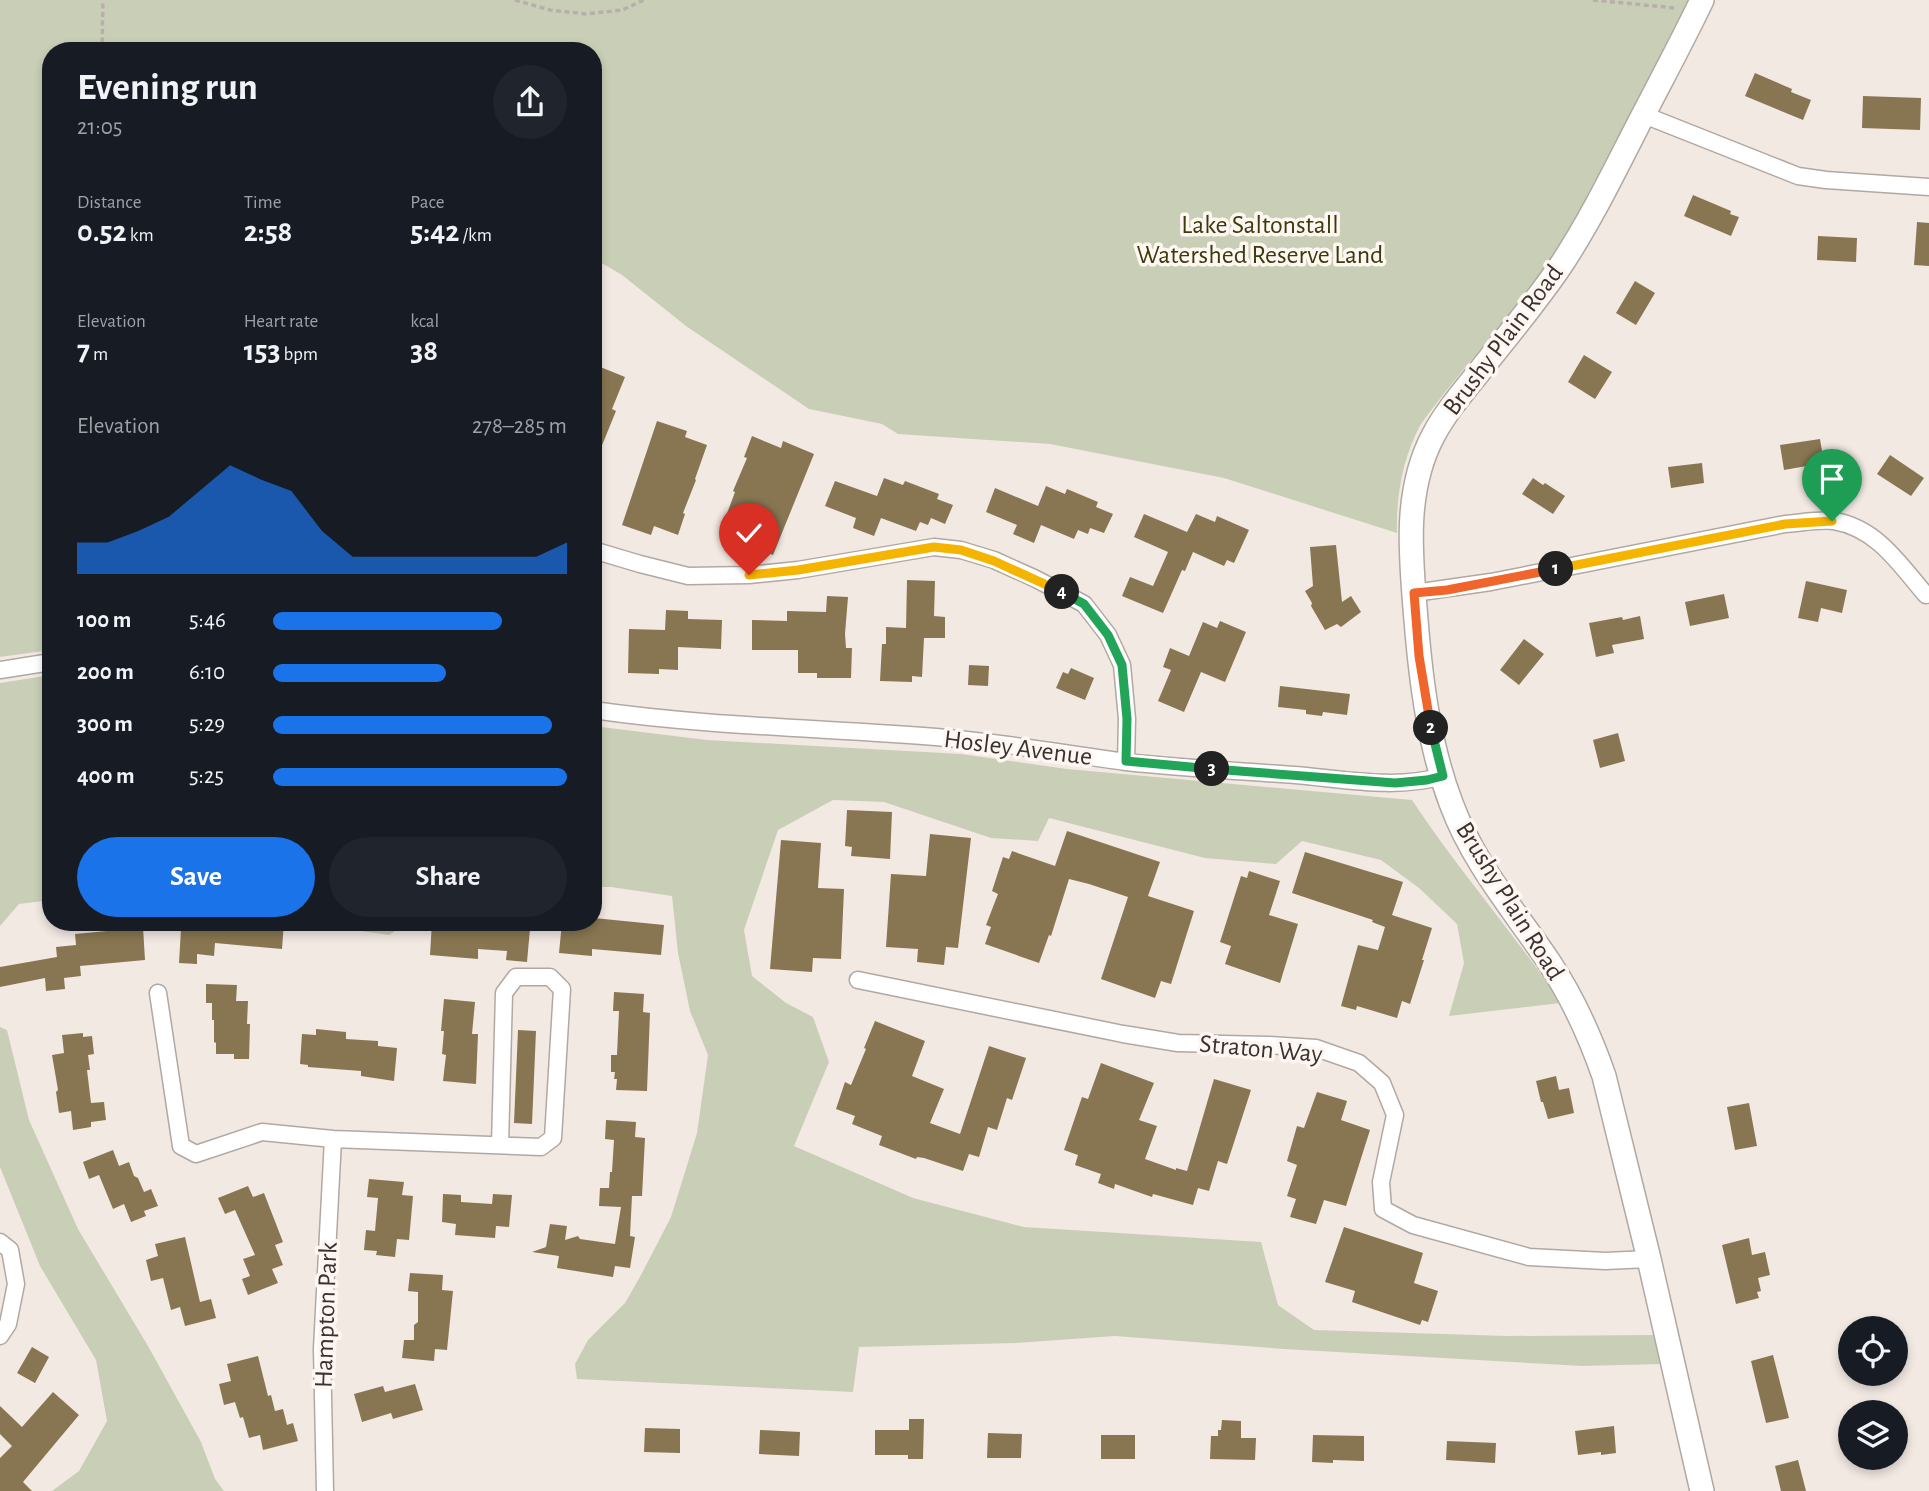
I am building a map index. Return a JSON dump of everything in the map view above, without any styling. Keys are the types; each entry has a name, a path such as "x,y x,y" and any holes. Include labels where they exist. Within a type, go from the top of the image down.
{"main road":[{"name":"Brushy Plain Road","path":"1699,5 1602,197 1562,263 1459,397 1433,437 1421,464 1416,484 1411,557 1426,708 1443,776 1461,827 1477,859 1550,964 1583,1021 1604,1076 1702,1491"}],"street":[{"path":"1644,115 1798,176 1929,187"},
{"path":"1414,593 1504,580 1785,524 1832,521 1863,530 1887,550 1926,595"},
{"path":"602,553 688,576 749,575 798,570 934,547 961,550 994,561 1084,604 1108,635 1122,665 1127,719 1126,761"},
{"path":"0,670 42,663"},
{"name":"Hosley Avenue","path":"602,711 723,724 948,738 1126,761 1395,783 1443,776"},
{"path":"158,993 181,1146 196,1154 262,1132 332,1139 541,1147 553,1138 562,989 550,977 516,977 504,993 500,1145"},
{"name":"Straton Way","path":"858,980 1123,1034 1178,1043 1315,1048 1359,1063 1381,1083 1395,1115 1381,1182 1383,1209 1413,1225 1529,1257 1605,1261 1649,1259"},
{"name":"Hampton Park","path":"325,1491 322,1349 332,1139"},
{"path":"0,1242 10,1250 16,1284 8,1324 0,1336"}],"path":[{"path":"102,42 103,0"},
{"path":"515,0 550,10 586,14 622,10 644,0"},
{"path":"1593,0 1699,5"}],"green space":[{"name":"Lake Saltonstall Watershed Reserve Land","path":"0,0 1689,0 1606,166 1569,231 1534,283 1421,424 1402,477 1397,533 1224,478 1050,444 898,434 882,424 809,409 686,326 622,275 602,263 602,42 42,42 42,651 0,657"},
{"path":"42,676 42,901 19,904 0,926 0,683"},
{"path":"602,727 707,740 961,754 1067,769 1412,800 1561,1003 1449,1016 1464,963 1457,924 1419,888 1381,860 1302,841 1276,864 1205,858 1049,818 1038,841 991,838 884,802 833,800 778,830 744,930 752,976 786,1003 813,1017 829,1062 794,1146 913,1198 1024,1227 1261,1242 1278,1305 1314,1330 1507,1336 1654,1335 1661,1364 1582,1366 1284,1349 1115,1336 1016,1343 859,1347 853,1392 577,1379 575,1364 588,1340 625,1303 671,1217 697,1133 708,1055 690,1011 678,953 672,896 602,887"},
{"path":"362,931 395,931 389,935"},
{"path":"0,1027 7,1030 29,1120 78,1229 148,1346 201,1442 215,1479 224,1491 52,1491 79,1471 107,1421 96,1360 40,1266 0,1167"}],"building":[{"path":"1755,73 1811,100 1803,120 1745,96"},
{"path":"1863,96 1921,98 1920,130 1862,128"},
{"path":"1693,195 1739,217 1731,236 1684,216"},
{"path":"1917,222 1929,223 1929,266 1914,265"},
{"path":"1818,236 1857,238 1856,262 1817,260"},
{"path":"1635,281 1655,293 1636,325 1616,313"},
{"path":"1584,355 1612,372 1595,399 1568,382"},
{"path":"602,368 625,377 612,409 616,411 602,445"},
{"path":"657,421 687,431 685,437 707,445 678,535 654,526 651,535 622,525"},
{"path":"752,436 781,448 783,441 814,454 773,555 744,543 746,537 722,527 747,458 744,457"},
{"path":"1820,439 1824,463 1784,470 1780,445"},
{"path":"1890,455 1924,478 1911,496 1877,474"},
{"path":"1702,463 1704,483 1671,488 1668,467"},
{"path":"884,478 903,485 905,481 939,494 937,499 953,505 945,524 931,518 928,525 920,522 916,531 881,518 874,536 853,528 856,518 825,506 835,481 877,496"},
{"path":"1533,478 1565,496 1553,514 1522,494"},
{"path":"1046,486 1065,494 1067,489 1098,502 1096,507 1113,514 1104,533 1090,528 1088,534 1078,530 1074,539 1041,525 1034,543 1013,534 1017,525 986,512 995,488 1038,506"},
{"path":"1144,514 1187,532 1196,514 1215,522 1217,516 1249,530 1234,563 1227,560 1224,566 1193,552 1163,613 1122,596 1130,577 1153,586 1168,552 1134,537"},
{"path":"1336,545 1342,602 1351,596 1361,612 1341,627 1337,624 1325,630 1305,591 1313,586 1310,547"},
{"path":"907,580 935,581 934,616 945,617 945,638 924,638 922,677 912,676 912,682 880,681 886,627 906,628"},
{"path":"1806,581 1847,590 1842,613 1821,608 1818,622 1798,618"},
{"path":"1724,594 1729,618 1690,626 1685,602"},
{"path":"827,596 848,597 845,634 846,648 852,648 851,678 817,678 817,673 798,673 798,650 752,650 752,620 787,621 787,611 826,612"},
{"path":"666,610 688,611 688,619 722,620 721,649 678,647 678,670 659,669 659,674 628,673 629,629 665,630"},
{"path":"1640,616 1644,639 1612,645 1614,653 1596,657 1589,623"},
{"path":"1220,621 1246,632 1225,682 1201,672 1184,712 1158,701 1171,670 1163,667 1170,648 1189,656 1203,622 1217,628"},
{"path":"1524,639 1544,654 1519,685 1500,670"},
{"path":"969,665 989,666 988,686 968,685"},
{"path":"1071,668 1094,678 1085,700 1056,688 1063,672 1068,674"},
{"path":"1280,686 1350,694 1347,715 1323,712 1322,716 1306,714 1306,710 1278,707"},
{"path":"1618,733 1625,761 1600,768 1593,740"},
{"path":"847,810 892,812 890,859 851,856 852,847 845,846"},
{"path":"1067,831 1160,862 1148,896 1194,911 1171,984 1161,981 1155,998 1101,979 1128,897 1089,884 1069,879 1051,936 1049,935 1039,963 985,944 991,927 986,925 998,894 992,891 1003,857 1009,859 1012,851 1055,866"},
{"path":"930,834 971,838 958,948 946,947 944,965 917,962 918,949 886,947 891,874 926,876"},
{"path":"781,840 821,843 818,888 844,889 841,959 813,958 812,972 770,969"},
{"path":"1305,852 1403,882 1392,915 1432,928 1410,1004 1402,1001 1397,1018 1357,1006 1356,1010 1341,1006 1358,945 1378,950 1385,927 1372,922 1373,920 1292,893"},
{"path":"1249,871 1280,881 1269,915 1298,924 1280,983 1225,964 1231,946 1220,942 1241,876 1247,878"},
{"path":"602,919 664,925 661,955 592,949 592,956 559,953 561,931 602,931"},
{"path":"143,931 145,960 80,966 81,976 64,978 65,989 46,991 45,978 0,987 0,967 57,957 56,947 76,945 75,934"},
{"path":"181,931 283,931 282,949 215,943 214,956 197,954 197,964 179,963"},
{"path":"431,931 530,931 527,962 506,960 507,951 478,949 478,959 430,955"},
{"path":"206,984 237,985 236,1001 248,1001 249,1059 234,1059 234,1054 216,1054 212,1003 206,1003"},
{"path":"614,992 644,994 643,1012 650,1013 647,1091 616,1090 617,1079 614,1079 615,1072 611,1072 611,1055 617,1055 619,1011 613,1011"},
{"path":"444,999 475,1002 472,1034 478,1034 476,1084 443,1081 446,1055 442,1054 444,1031 441,1031"},
{"path":"875,1021 925,1041 912,1076 944,1089 930,1123 960,1134 989,1046 1026,1058 1012,1100 1007,1098 997,1130 988,1127 979,1157 969,1154 963,1171 924,1158 916,1159 879,1145 882,1136 852,1124 855,1116 836,1109 845,1082 851,1085"},
{"path":"316,1029 346,1032 346,1039 378,1041 378,1046 397,1048 394,1081 361,1076 361,1071 300,1064 302,1034 316,1035"},
{"path":"518,1030 536,1031 532,1124 514,1123"},
{"path":"83,1033 83,1037 92,1036 94,1054 88,1055 90,1070 87,1070 91,1103 104,1102 106,1120 91,1122 91,1127 73,1130 71,1111 59,1113 52,1055 64,1053 62,1035"},
{"path":"1101,1063 1154,1083 1139,1120 1157,1126 1145,1159 1176,1170 1187,1171 1214,1079 1251,1090 1227,1164 1218,1161 1209,1191 1198,1188 1193,1205 1153,1194 1152,1197 1115,1184 1114,1189 1098,1183 1101,1174 1075,1165 1078,1155 1064,1150 1082,1097 1088,1099"},
{"path":"1556,1076 1559,1090 1569,1088 1574,1113 1548,1119 1536,1081"},
{"path":"1317,1092 1347,1101 1341,1120 1370,1130 1346,1206 1324,1200 1316,1224 1290,1217 1296,1199 1287,1196 1297,1165 1287,1161 1297,1126 1304,1128"},
{"path":"1749,1103 1757,1146 1735,1150 1727,1107"},
{"path":"606,1120 636,1122 635,1137 645,1138 642,1196 632,1196 630,1236 635,1237 630,1268 615,1266 613,1277 557,1268 559,1256 532,1252 546,1247 550,1224 567,1226 565,1240 578,1236 580,1239 615,1244 621,1207 599,1206 600,1188 609,1188 612,1172 614,1140 605,1139"},
{"path":"113,1150 119,1166 129,1162 144,1192 151,1189 158,1206 144,1211 146,1216 131,1222 124,1204 113,1209 99,1175 89,1179 83,1162"},
{"path":"369,1179 404,1182 402,1195 413,1196 409,1240 397,1239 395,1257 376,1255 377,1251 364,1250 366,1230 375,1231 378,1198 367,1197"},
{"path":"248,1186 253,1197 264,1193 283,1242 275,1245 283,1265 272,1269 278,1283 248,1295 242,1279 250,1276 243,1259 255,1255 235,1210 225,1214 218,1198"},
{"path":"443,1194 461,1195 461,1202 492,1204 493,1194 512,1195 509,1227 496,1226 495,1238 455,1235 456,1224 442,1222"},
{"path":"1344,1227 1423,1253 1414,1283 1438,1291 1428,1322 1422,1320 1420,1325 1352,1302 1355,1291 1325,1282"},
{"path":"185,1237 200,1302 211,1299 216,1318 185,1326 180,1307 171,1310 163,1278 151,1281 146,1260 158,1256 155,1244"},
{"path":"1749,1238 1752,1255 1765,1252 1770,1275 1758,1278 1761,1291 1757,1292 1759,1298 1736,1304 1722,1245"},
{"path":"410,1273 443,1275 442,1290 453,1291 447,1350 435,1349 434,1361 402,1358 404,1340 414,1340 414,1325 418,1322 418,1292 408,1291"},
{"path":"32,1347 49,1357 35,1383 17,1373"},
{"path":"1773,1355 1789,1418 1766,1423 1751,1361"},
{"path":"258,1356 268,1396 271,1395 275,1411 283,1409 287,1425 293,1423 298,1441 263,1450 260,1435 249,1438 235,1402 224,1405 219,1384 231,1381 227,1364"},
{"path":"415,1384 423,1410 393,1419 391,1413 362,1422 354,1394 383,1386 385,1392"},
{"path":"53,1392 79,1415 23,1482 32,1491 0,1491 0,1458 12,1446 0,1434 0,1406 22,1427"},
{"path":"909,1419 924,1419 923,1459 908,1459 908,1455 875,1455 875,1430 909,1430"},
{"path":"1222,1420 1241,1421 1241,1438 1256,1438 1255,1460 1210,1459 1211,1436 1218,1436"},
{"path":"1614,1426 1616,1453 1578,1455 1575,1431"},
{"path":"645,1428 680,1429 680,1453 644,1452"},
{"path":"760,1430 800,1432 799,1456 759,1454"},
{"path":"988,1433 1022,1434 1021,1458 987,1458"},
{"path":"1101,1435 1135,1435 1135,1459 1101,1459"},
{"path":"1313,1435 1364,1436 1364,1461 1312,1462"},
{"path":"1447,1441 1496,1443 1495,1463 1446,1460"},
{"path":"1798,1460 1806,1491 1781,1491 1775,1466"}],"route":[{"path":"749,575 798,570 934,547 961,550 1034,578 1084,604 1108,635 1122,665 1127,719 1126,761 1395,783 1443,776 1426,708 1414,593 1491,582 1785,524 1832,521"}]}
